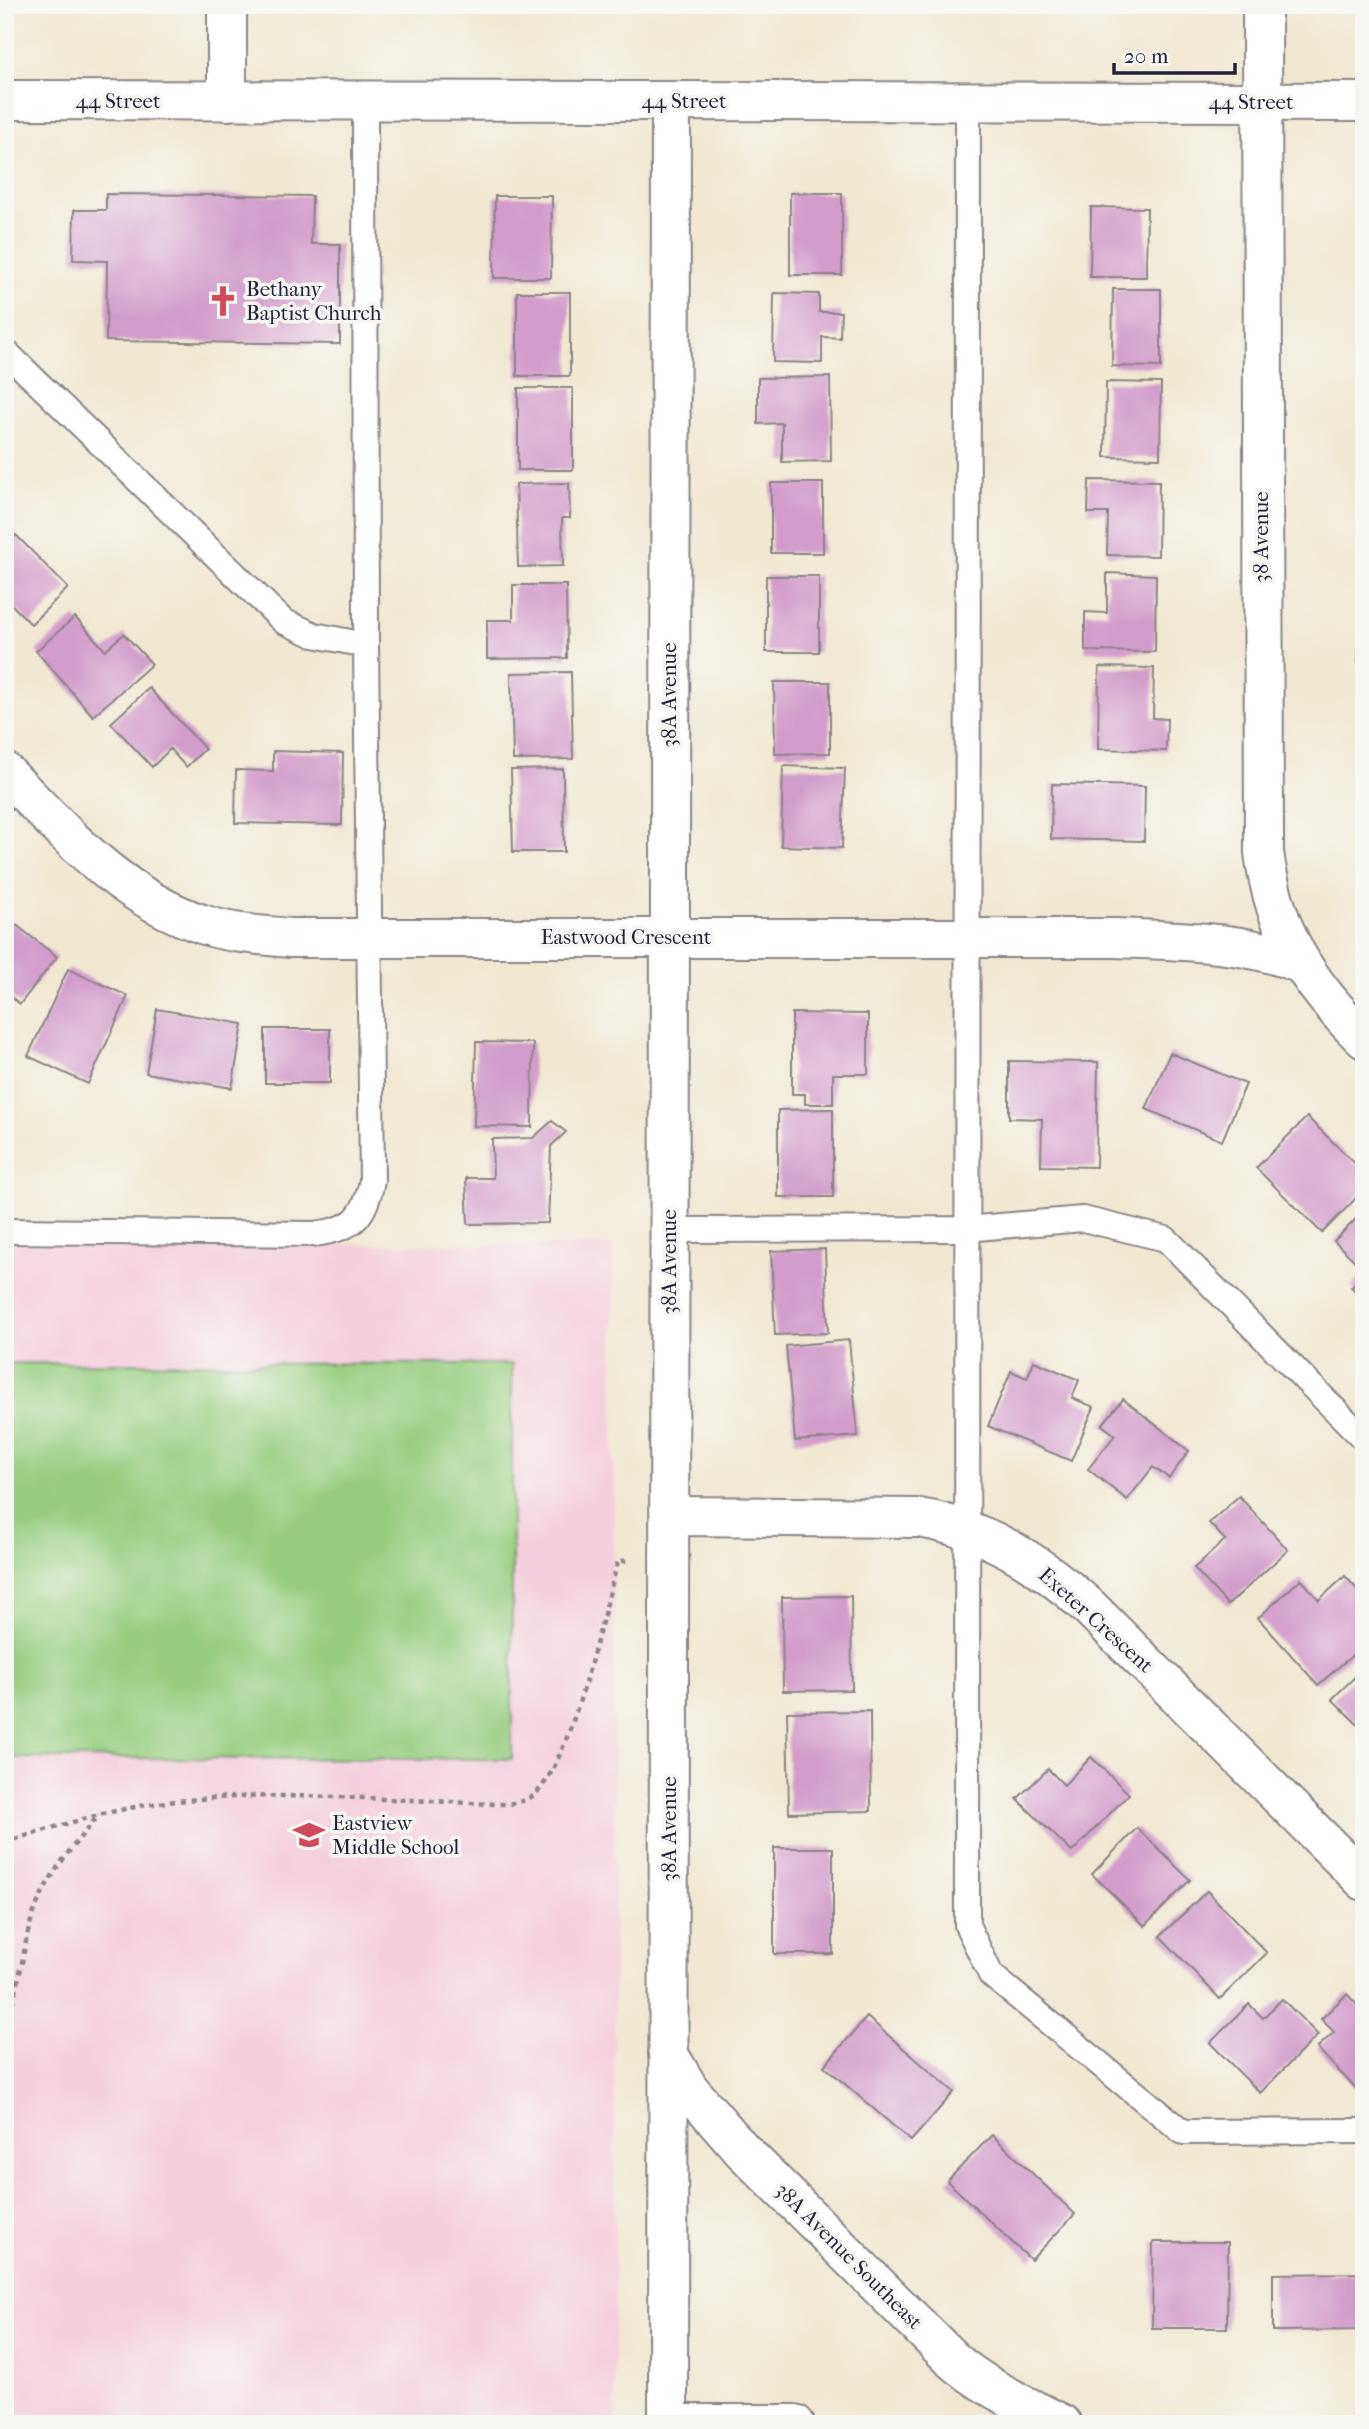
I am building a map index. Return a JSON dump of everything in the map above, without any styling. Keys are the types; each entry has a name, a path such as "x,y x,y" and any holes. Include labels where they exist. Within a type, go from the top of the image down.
{"street":[{"path":"227,5 227,101"},
{"name":"38 Avenue","path":"1262,5 1262,821 1267,879 1275,908 1299,963 1364,1039"},
{"name":"44 Street","path":"5,100 1364,102"},
{"name":"38A Avenue","path":"668,2424 671,101"},
{"name":"Eastwood Crescent","path":"5,772 98,864 164,908 205,925 245,934 290,938 1115,938 1201,943 1258,950 1299,963"},
{"name":"Exeter Crescent","path":"670,1516 891,1516 943,1522 965,1529 1023,1556 1070,1590 1364,1881"},
{"name":"38A Avenue Southeast","path":"668,2053 690,2089 742,2150 951,2358 994,2389 1062,2424"},
{"path":"668,2424 795,2424"}],"lane":[{"path":"5,1231 314,1234 338,1231 356,1219 368,1204 372,1180 366,645 365,102"},
{"path":"968,102 965,1228 967,1925 990,1975 1183,2132 1364,2131"},
{"path":"5,351 283,621 314,635 366,645"},
{"path":"669,1230 965,1228 1083,1219 1166,1239 1364,1439"}],"path":[{"path":"5,1842 99,1815 158,1803 217,1797 495,1804 515,1803 532,1796 547,1781 566,1740 618,1562 631,1562"},
{"path":"5,2021 21,1976 32,1917 63,1857 99,1815"}],"shaded area":[{"name":"Eastview Middle School","path":"5,1244 613,1245 615,2424 5,2424"}],"green space":[{"path":"5,1363 512,1364 512,1759 5,1758"}],"building":[{"path":"790,193 842,193 842,275 790,275"},
{"name":"Bethany Baptist Church","path":"106,194 312,196 311,244 340,244 340,344 106,341 107,261 73,260 74,210 106,210"},
{"path":"495,196 552,196 551,278 494,278"},
{"path":"1091,207 1147,208 1146,277 1090,277"},
{"path":"1113,289 1161,289 1161,367 1112,366"},
{"path":"517,292 570,292 570,376 517,376"},
{"path":"774,293 819,294 819,312 841,312 840,338 822,337 822,363 773,362"},
{"path":"830,377 831,461 782,462 782,423 758,424 758,378"},
{"path":"1106,382 1161,383 1160,458 1105,457"},
{"path":"518,388 573,388 573,470 518,470"},
{"path":"1089,480 1159,481 1158,556 1107,555 1108,513 1088,513"},
{"path":"569,483 570,518 562,518 563,566 518,567 516,484"},
{"path":"771,483 823,483 823,553 771,553"},
{"path":"16,535 68,588 31,624 5,598 5,546"},
{"path":"1107,573 1156,575 1155,652 1085,651 1085,612 1107,613"},
{"path":"766,576 819,576 819,652 766,652"},
{"path":"1362,584 1364,662 1358,662"},
{"path":"513,585 566,585 567,658 487,659 487,620 513,620"},
{"path":"75,617 105,650 124,634 152,664 93,716 36,651"},
{"path":"1099,667 1154,668 1153,718 1167,719 1166,751 1098,749"},
{"path":"571,672 573,759 513,760 511,673"},
{"path":"774,682 830,682 830,753 775,754"},
{"path":"149,688 205,749 186,767 170,749 152,767 111,723"},
{"path":"273,751 343,753 342,825 235,823 236,770 273,771"},
{"path":"783,766 845,768 842,848 781,846"},
{"path":"563,769 564,852 513,852 511,770"},
{"path":"1052,784 1145,786 1144,841 1051,839"},
{"path":"5,916 57,957 20,1004 5,992"},
{"path":"68,969 128,996 88,1084 28,1056"},
{"path":"157,1009 243,1024 232,1088 146,1073"},
{"path":"792,1013 868,1014 868,1074 833,1074 833,1104 805,1104 805,1094 792,1094"},
{"path":"265,1029 330,1029 330,1083 265,1083"},
{"path":"476,1042 533,1043 532,1127 474,1126"},
{"path":"1170,1053 1246,1084 1222,1141 1146,1109"},
{"path":"1009,1061 1098,1062 1096,1167 1041,1166 1042,1119 1009,1118"},
{"path":"833,1109 833,1197 778,1197 778,1110"},
{"path":"1307,1117 1364,1172 1364,1190 1322,1233 1256,1168"},
{"path":"552,1121 566,1132 551,1146 548,1223 468,1224 466,1178 493,1178 492,1139 533,1138"},
{"path":"1364,1211 1364,1270 1334,1241"},
{"path":"825,1249 828,1333 775,1335 771,1251"},
{"path":"1364,1273 1364,1299 1351,1287"},
{"path":"849,1340 858,1436 795,1441 786,1346"},
{"path":"1034,1361 1079,1380 1072,1398 1094,1407 1071,1461 988,1426 1011,1371 1027,1378"},
{"path":"1123,1399 1189,1451 1169,1478 1153,1467 1127,1500 1088,1469 1115,1435 1102,1425"},
{"path":"1239,1496 1288,1550 1228,1605 1194,1568 1225,1540 1209,1523"},
{"path":"1345,1576 1364,1597 1364,1645 1318,1685 1258,1618 1301,1579 1319,1600"},
{"path":"851,1596 852,1690 783,1691 782,1597"},
{"path":"1364,1668 1364,1731 1332,1699"},
{"path":"870,1711 871,1811 789,1813 787,1712"},
{"path":"1091,1757 1129,1794 1072,1852 1017,1799 1048,1769 1064,1785"},
{"path":"1137,1828 1190,1880 1145,1926 1092,1874"},
{"path":"774,1848 833,1848 833,1954 774,1954"},
{"path":"1207,1891 1267,1953 1220,1999 1160,1936"},
{"path":"1347,1994 1364,2012 1364,2097 1317,2048 1334,2032 1321,2019"},
{"path":"1282,1999 1318,2035 1260,2093 1210,2043 1249,2004 1263,2018"},
{"path":"867,2017 954,2092 911,2141 824,2066"},
{"path":"992,2135 1075,2214 1031,2260 947,2181"},
{"path":"1153,2242 1228,2242 1227,2328 1152,2328"},
{"path":"1364,2273 1364,2330 1273,2331 1273,2274"}],"place":[{"name":"Bethany Baptist Church","path":"223,301"},
{"name":"Eastview Middle School","path":"309,1835"}]}
